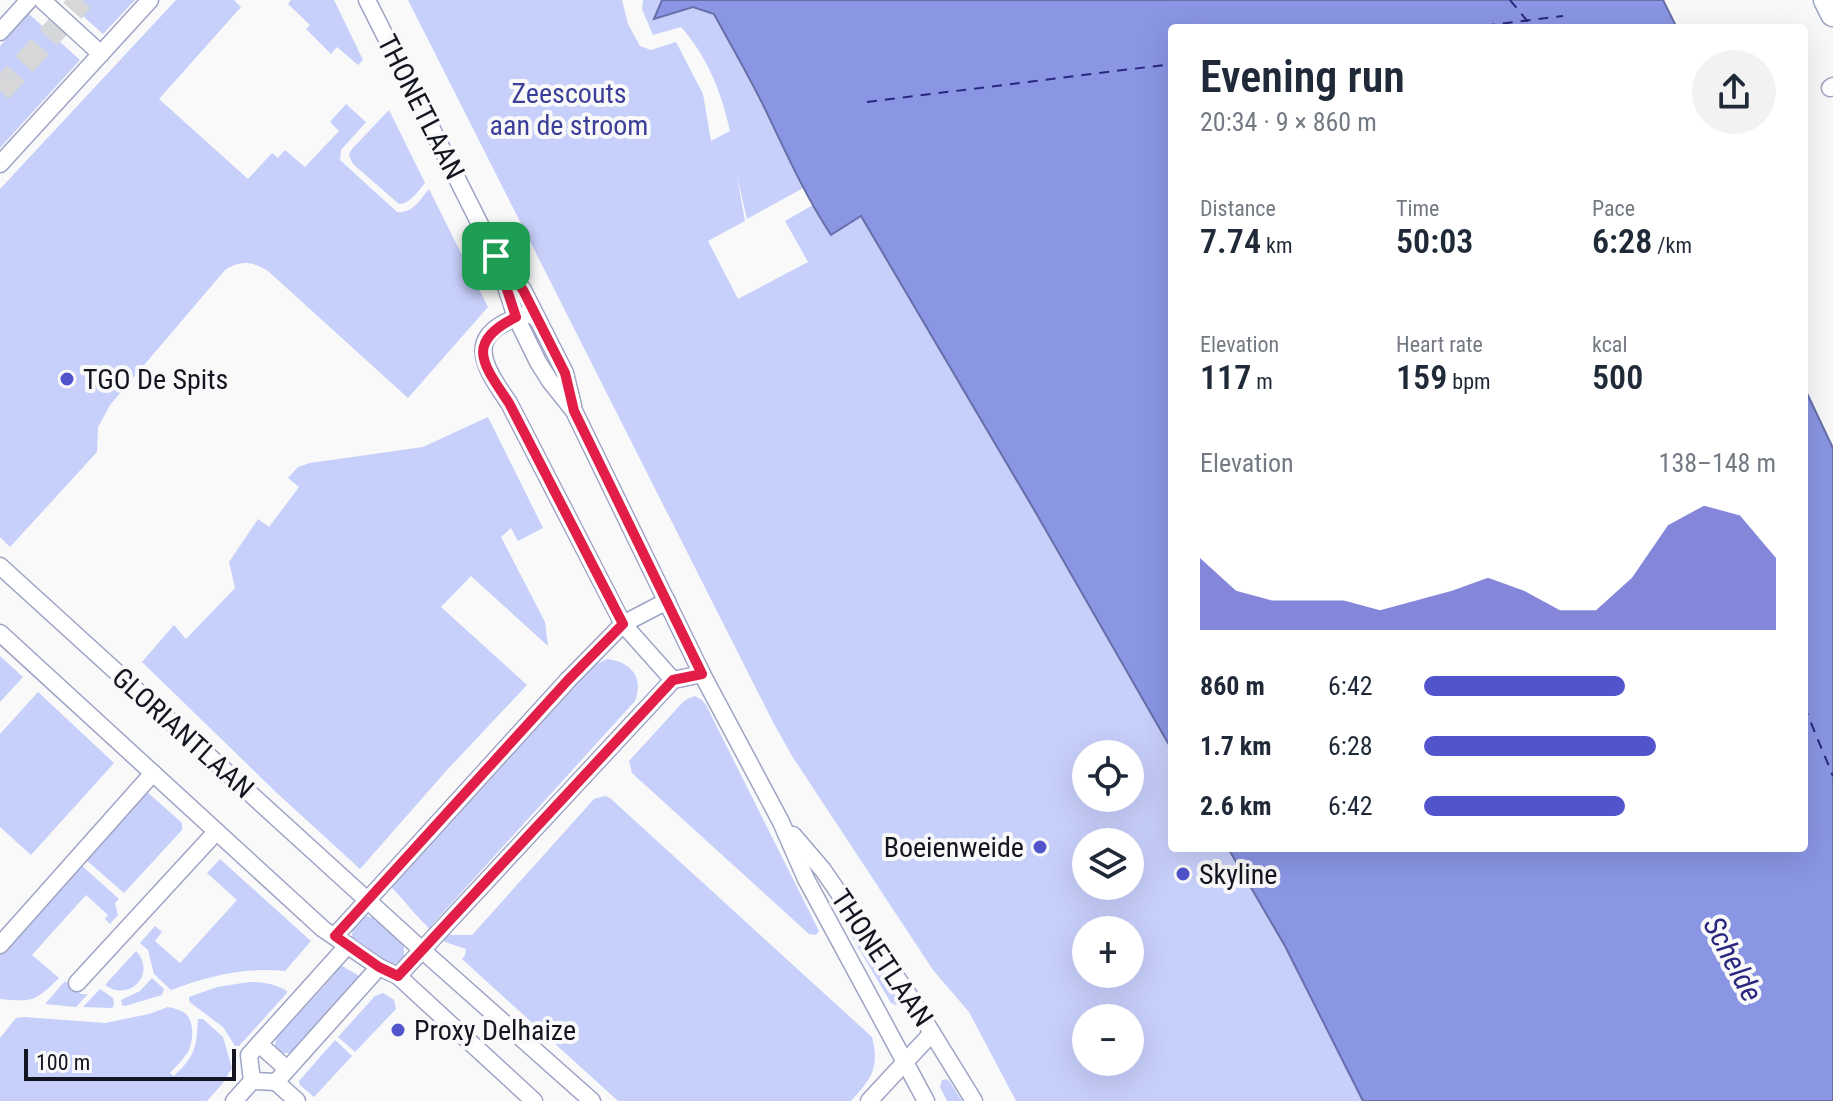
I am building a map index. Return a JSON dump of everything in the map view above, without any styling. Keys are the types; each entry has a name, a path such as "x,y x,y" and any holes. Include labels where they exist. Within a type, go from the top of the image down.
{"street":[{"path":"0,32 29,0"},
{"path":"42,0 101,54"},
{"path":"0,164 150,0"},
{"name":"THONETLAAN","path":"367,0 496,256 516,317 544,371 574,411 702,674 781,822 806,879 926,1101"},
{"path":"1826,0 1833,14"},
{"name":"THONETLAAN","path":"496,256 523,290 565,373 574,411"},
{"path":"538,320 527,314 500,325 488,335 482,357 623,624 673,680"},
{"name":"GLORIANTLAAN","path":"0,566 592,1101"},
{"path":"252,1081 249,1055 342,941 367,900 623,624 667,601"},
{"name":"GLORIANTLAAN","path":"0,633 323,929 379,967 398,976 534,1101"},
{"path":"398,976 673,680 702,674"},
{"path":"0,945 153,773"},
{"name":"THONETLAAN","path":"781,822 823,870 974,1101"},
{"name":"GLORIANTLAAN","path":"77,983 216,832"},
{"path":"234,1101 252,1081 282,1076 379,967"},
{"path":"869,1101 932,1033"},
{"path":"259,1044 297,1101"}],"green space":[{"path":"65,0 135,0 103,34"},
{"path":"176,0 234,0 241,7 159,99 248,179 272,153 278,158 285,150 305,167 339,131 330,122 346,104 366,122 341,150 340,160 397,212 411,209 429,189 488,307 408,398 268,271 246,263 225,270 110,405 98,427 97,452 10,547 0,537 0,189"},
{"path":"291,0 334,0 363,60 358,65 337,47 331,54 306,29 310,25 288,4"},
{"name":"Zeescouts aan de stroom","path":"408,0 622,0 628,24 640,46 651,50 676,42 703,94 711,141 730,131 712,76 681,27 653,35 642,9 643,0 662,0 655,19 693,7 714,14 805,187 747,219 737,176 745,221 708,241 738,299 808,262 785,221 813,205 819,217 860,215 1168,743 1168,852 1230,852 1285,946 1363,1101 1016,1101 969,1012 933,970 792,756 773,722"},
{"path":"29,14 80,60 0,148 0,46"},
{"path":"389,110 425,183 410,199 399,204 353,164 349,155"},
{"path":"488,417 543,528 518,541 511,528 501,537 545,622 548,646 471,576 441,607 527,685 360,869 142,662 174,625 186,639 235,588 229,562 258,519 269,527 299,487 288,478 298,467 423,447"},
{"path":"0,656 23,677 0,702"},
{"path":"607,659 623,663 633,672 638,685 635,701 431,926 432,931 388,884 398,879 591,667"},
{"path":"38,692 114,763 31,855 0,827 0,734"},
{"path":"695,696 706,705 819,931 816,935 809,934 632,773 629,761 683,702"},
{"path":"146,791 182,823 182,830 124,893 85,859"},
{"path":"605,796 872,1037 875,1057 872,1072 851,1101 618,1101 462,959 466,949 440,938 441,935 472,935 594,799"},
{"path":"220,859 311,941 285,971 255,970 227,974 171,990 154,974 148,950 140,943 155,926 162,932 155,941 180,963 237,900 207,873"},
{"path":"80,864 119,899 115,903 118,915 110,924 105,919 108,915 86,895 32,955 59,978 33,999 0,999 0,954"},
{"path":"366,916 381,923 402,942 404,956 398,963 389,965 355,943 352,934 354,927"},
{"path":"850,928 898,999 898,1004 891,1003 849,932"},
{"path":"136,951 144,968 138,983 123,990 114,990 105,985"},
{"path":"339,964 364,979 353,990 349,987 290,1053 281,1053 275,1046 276,1039 334,975 332,972"},
{"path":"152,978 164,989 162,995 122,1005 121,1000 140,991"},
{"path":"65,981 81,994 88,994 76,1007 45,1004"},
{"path":"249,982 273,985 287,993 239,1046 235,1046 223,1027 192,1004 189,997 217,987"},
{"path":"100,989 113,998 112,1008 83,1007"},
{"path":"383,993 394,1000 396,1009 355,1052 338,1037 375,996"},
{"path":"168,1007 186,1014 192,1027 190,1048 170,1073 174,1076 194,1050 198,1019 203,1019 223,1037 232,1068 207,1101 0,1101 0,1038 16,1018 105,1023"},
{"path":"335,1040 352,1056 314,1097 299,1081"},
{"path":"946,1079 962,1101 947,1101 940,1087 942,1080"}],"water":[{"path":"662,0 1663,0 1675,24 1168,24 1168,743 861,216 831,235 714,14 693,7 654,19"},
{"name":"Schelde","path":"1808,395 1833,448 1833,1101 1363,1101 1285,946 1230,852 1808,852"}],"ferry route":[{"path":"1510,0 1530,24"},
{"path":"1499,24 1563,16"},
{"path":"867,102 1168,64"},
{"path":"1808,716 1833,776"}],"tunnel":[{"path":"0,91 82,0"}],"place":[{"name":"TGO De Spits","path":"67,379"},
{"name":"Boeienweide","path":"1040,847"},
{"name":"Skyline","path":"1183,874"},
{"name":"Proxy Delhaize","path":"398,1030"}],"route":[{"path":"496,256 523,290 556,354 565,373 574,411 702,674 673,680 398,976 379,967 335,936 568,680 623,624 482,357 488,335 516,317 496,256"}]}
